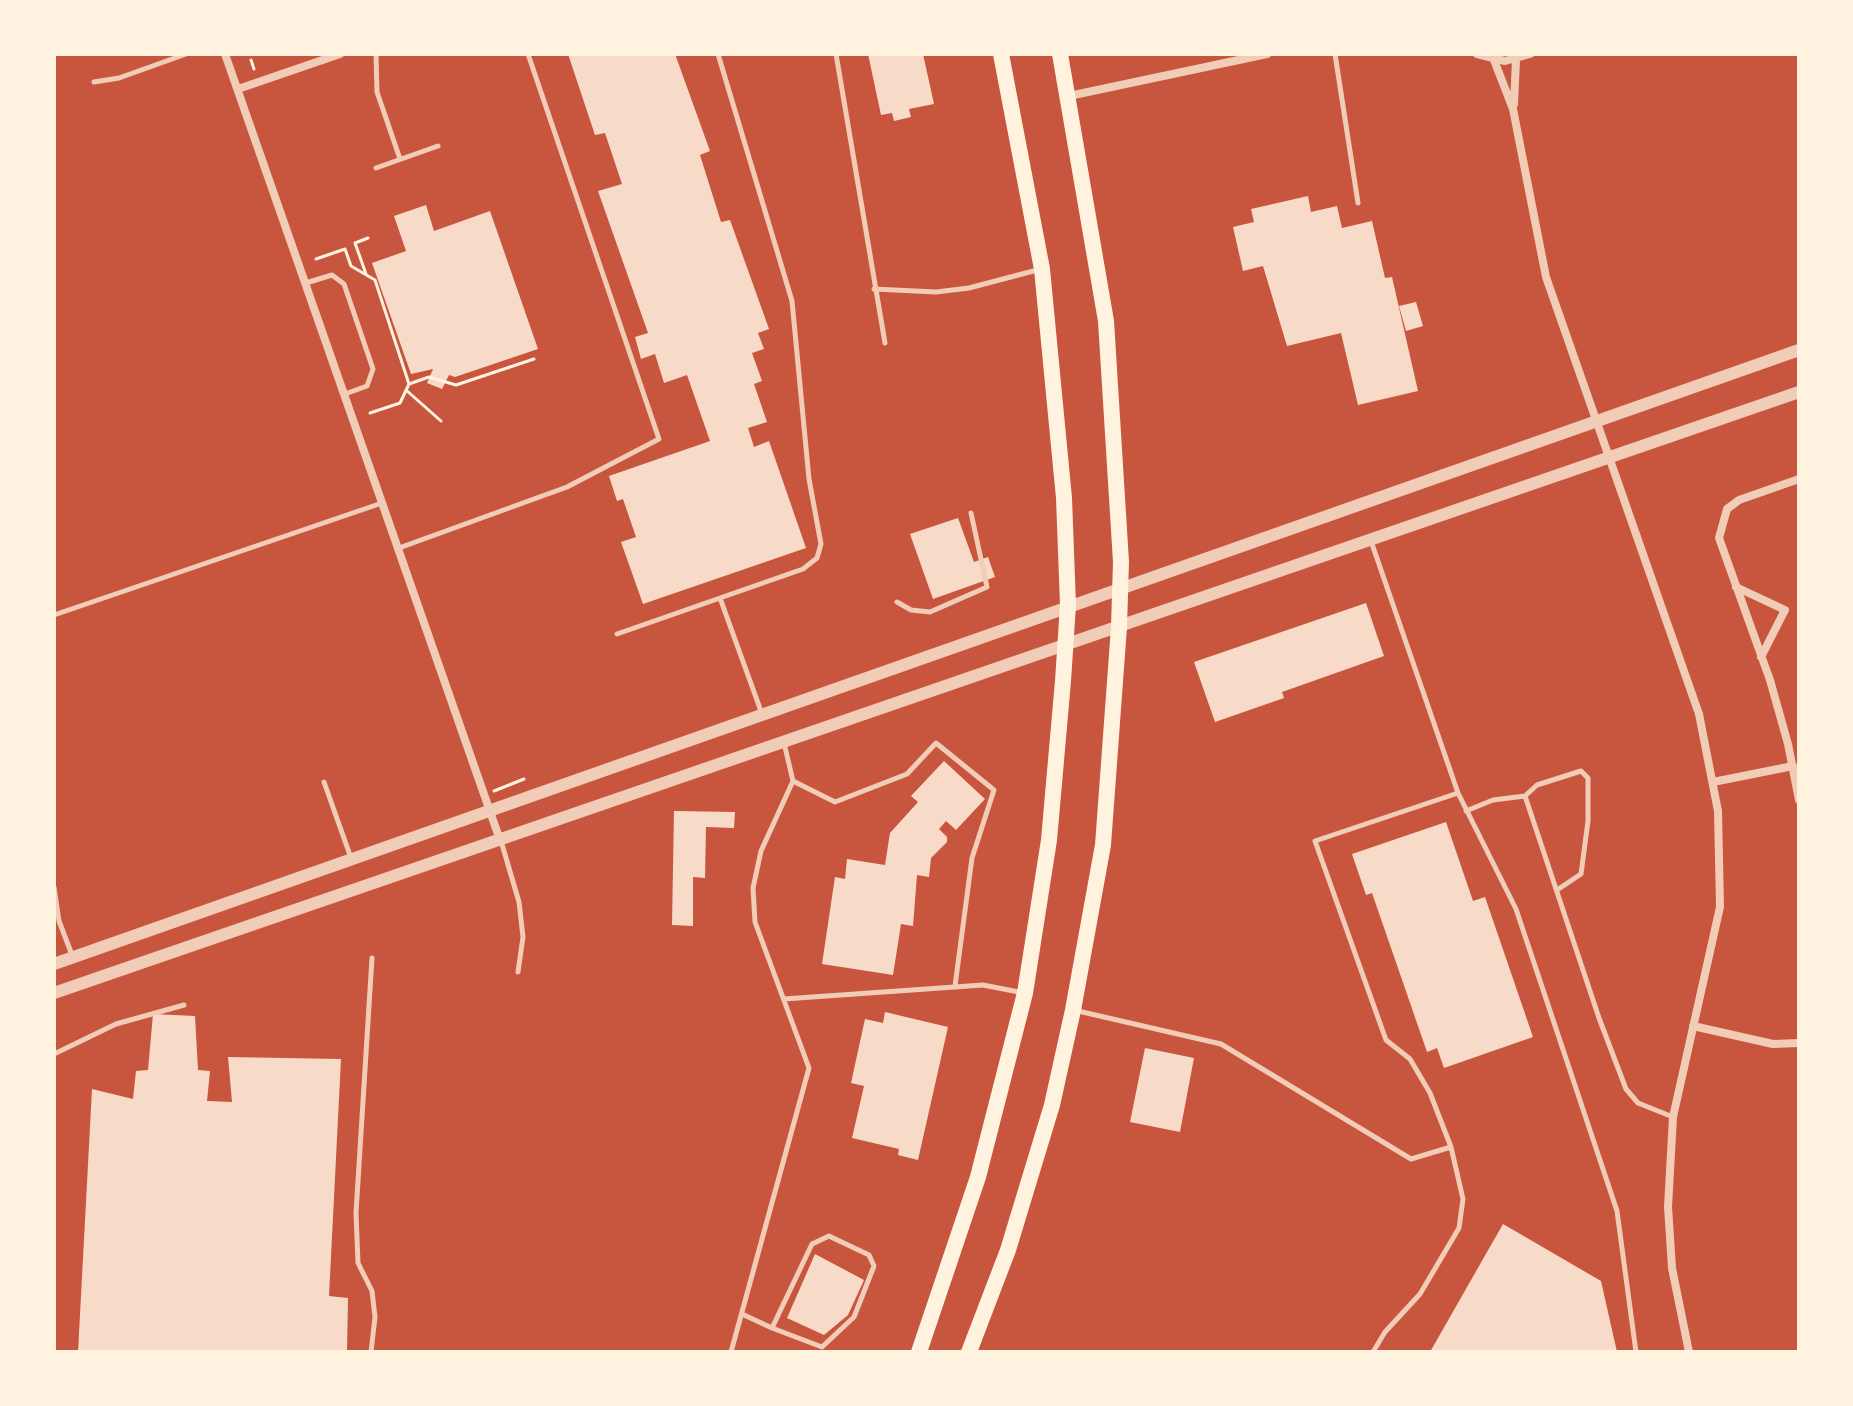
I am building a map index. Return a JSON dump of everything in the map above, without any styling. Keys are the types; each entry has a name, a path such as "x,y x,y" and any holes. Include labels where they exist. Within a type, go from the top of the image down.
{"main road":[{"path":"919,1352 978,1177 1025,993 1049,840 1068,605 1064,498 1042,269 1001,54"},
{"path":"969,1352 1008,1250 1052,1105 1073,1010 1103,845 1119,627 1121,586 1106,321 1060,54"}],"street":[{"path":"225,54 500,840"},
{"path":"238,89 340,54"},
{"path":"1069,96 1267,54"},
{"path":"1477,54 1494,60 1516,60 1530,54"},
{"path":"1494,60 1513,109 1546,277 1699,714 1718,811 1720,907 1673,1117 1668,1207 1672,1268 1689,1352"},
{"path":"1513,109 1516,60"},
{"path":"54,964 763,716 1121,586 1799,350"},
{"path":"54,993 1799,392"},
{"path":"1799,479 1739,500 1727,509 1719,538 1796,765 1799,800"},
{"path":"1736,587 1785,610 1761,657"},
{"path":"1713,782 1796,765"},
{"path":"1693,1026 1773,1044 1799,1043"}],"lane":[{"path":"94,82 119,78 186,54"},
{"path":"376,54 377,92 400,159"},
{"path":"399,548 567,487 659,439 528,54"},
{"path":"617,634 811,565 817,558 821,544 809,479 792,301 718,54"},
{"path":"836,54 885,343"},
{"path":"1335,54 1358,203"},
{"path":"376,168 438,146"},
{"path":"874,289 936,292 969,288 1042,269"},
{"path":"306,283 332,275 344,284 373,369 367,386 345,394"},
{"path":"54,615 383,503"},
{"path":"897,602 911,610 930,612 987,587 971,513"},
{"path":"1371,540 1458,793 1516,909 1617,1211 1636,1352"},
{"path":"720,598 763,716"},
{"path":"731,1352 809,1068 755,922 753,888 761,851 793,781 784,742"},
{"path":"793,781 835,802 907,774 936,743 994,790 972,858 955,986"},
{"path":"1466,811 1493,800 1525,796 1537,785 1581,771 1588,778 1588,821 1581,874 1557,890"},
{"path":"324,782 351,859"},
{"path":"1373,1352 1385,1332 1420,1294 1459,1228 1463,1199 1451,1147 1430,1093 1410,1059 1386,1040 1315,841 1458,793"},
{"path":"1525,796 1626,1089 1638,1103 1673,1117"},
{"path":"500,840 519,902 523,937 518,972"},
{"path":"54,887 59,921 73,957"},
{"path":"371,1352 375,1317 372,1291 358,1263 356,1213 372,958"},
{"path":"784,999 983,985 1025,993"},
{"path":"54,1054 116,1024 184,1005"},
{"path":"1073,1010 1221,1044 1411,1159 1451,1147"},
{"path":"742,1314 772,1328 822,1347 854,1317 874,1266 869,1255 829,1236 812,1244 772,1328"}],"path":[{"path":"366,274 355,243 368,238"},
{"path":"316,259 345,249 351,266 375,280 409,384"},
{"path":"370,413 400,403 409,384 429,377 456,385 534,359"},
{"path":"438,380 441,372"},
{"path":"406,390 441,421"}],"building":[{"path":"568,54 675,54 710,151 700,155 721,222 730,220 769,329 758,333 764,349 752,353 762,381 754,384 767,422 748,428 754,447 769,441 806,548 643,604 621,542 636,537 623,499 617,501 609,476 710,441 687,375 664,383 655,354 641,359 635,337 648,333 598,191 622,184 605,133 595,135"},
{"path":"868,54 923,54 934,104 909,109 911,117 894,121 892,113 881,115"},
{"path":"1308,196 1311,212 1337,206 1342,228 1372,221 1385,278 1392,277 1418,391 1358,405 1341,333 1287,346 1263,266 1243,271 1233,227 1254,222 1251,209"},
{"path":"426,205 434,231 490,211 538,349 455,377 449,375 442,389 427,383 433,369 411,374 372,263 406,251 394,216"},
{"path":"1416,302 1423,326 1406,331 1399,306"},
{"path":"958,518 974,562 988,557 995,577 933,599 910,534"},
{"path":"1366,603 1384,656 1282,692 1284,698 1215,722 1194,662"},
{"path":"944,761 985,799 956,830 946,821 939,829 947,837 947,842 931,858 929,877 917,875 913,926 901,924 893,975 822,964 835,877 845,879 847,859 885,865 890,833 918,802 911,796"},
{"path":"674,811 735,812 734,828 706,827 705,878 693,877 693,926 672,925"},
{"path":"1446,822 1473,901 1485,897 1533,1037 1444,1068 1437,1048 1427,1052 1372,893 1366,895 1352,854"},
{"path":"885,1012 948,1027 918,1160 898,1155 899,1149 852,1138 864,1086 851,1083 865,1019 883,1023"},
{"path":"153,1014 195,1016 198,1070 210,1071 207,1101 232,1102 228,1057 341,1059 329,1296 348,1298 347,1352 78,1352 92,1089 133,1099 136,1071 148,1070"},
{"path":"1145,1048 1194,1058 1180,1132 1130,1122"},
{"path":"1503,1224 1601,1281 1617,1352 1430,1352"},
{"path":"815,1254 864,1280 848,1315 824,1335 787,1318"}]}
